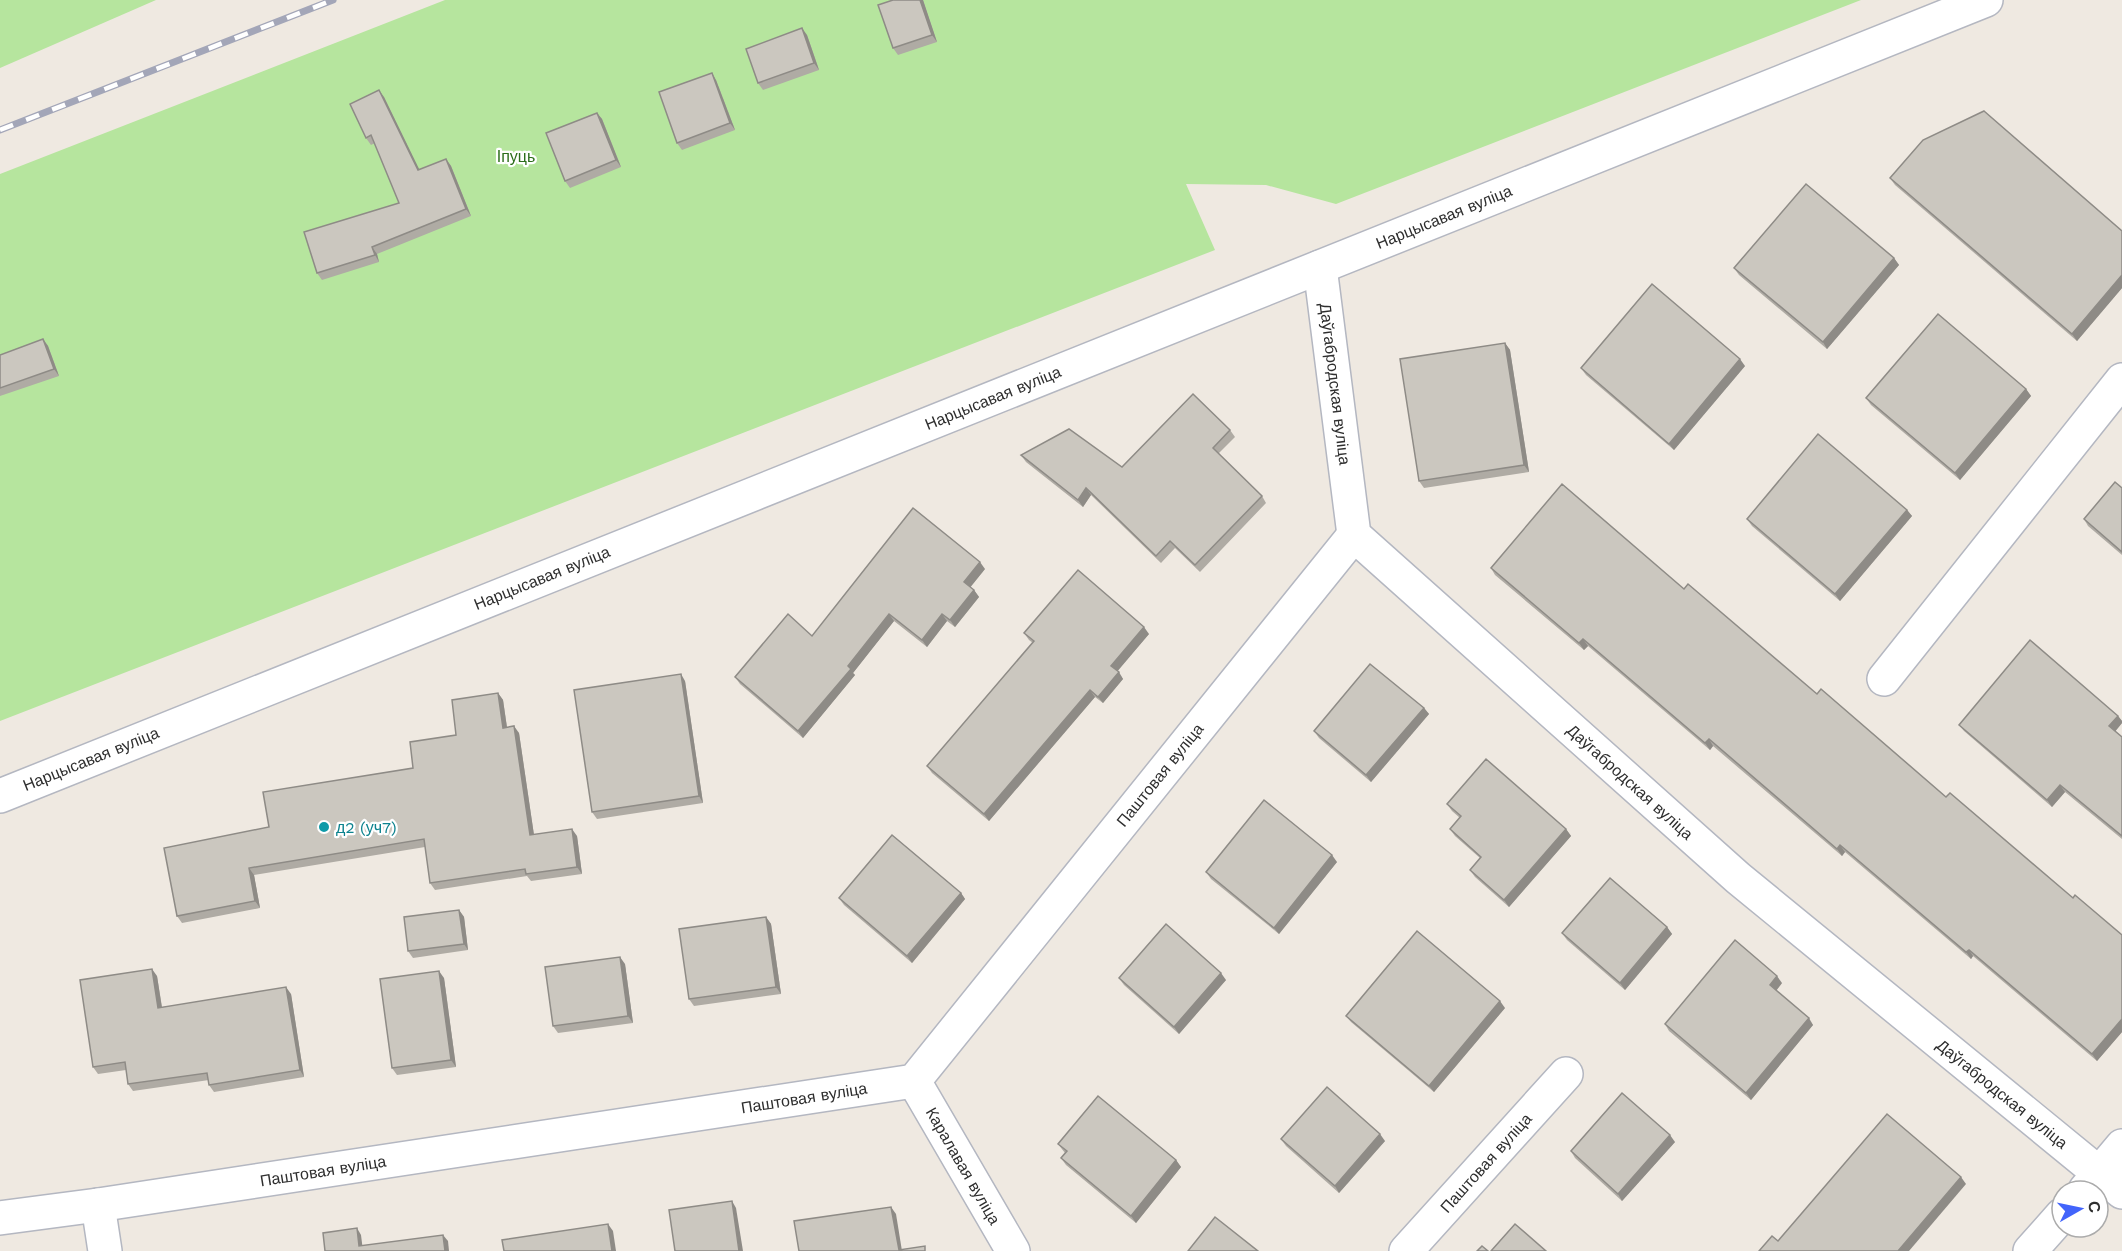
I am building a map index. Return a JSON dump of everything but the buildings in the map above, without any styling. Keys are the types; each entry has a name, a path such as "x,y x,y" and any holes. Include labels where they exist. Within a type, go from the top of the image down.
{"street":[{"name":"Нарцысавая вуліца","path":"0,796 1986,0"},
{"name":"Даўгабродская вуліца","path":"1320,267 1354,535 1738,878 2094,1179"},
{"path":"1884,679 2122,380"},
{"name":"Паштовая вуліца","path":"0,1218 914,1081 1354,535"},
{"name":"Паштовая вуліца","path":"1406,1251 1566,1074"},
{"name":"Каралавая вуліца","path":"914,1081 1013,1251"},
{"path":"2106,1179 2122,1146"},
{"path":"98,1205 105,1251"},
{"path":"2030,1251 2050,1228"}],"green space":[{"path":"0,0 156,0 0,68"},
{"name":"Іпуць","path":"445,0 1861,0 1336,204 1266,185 1186,184 1215,250 0,721 0,174"}],"railway":[{"path":"0,130 333,0"}],"place":[{"name":"д2 (уч7)","path":"324,827"}]}
